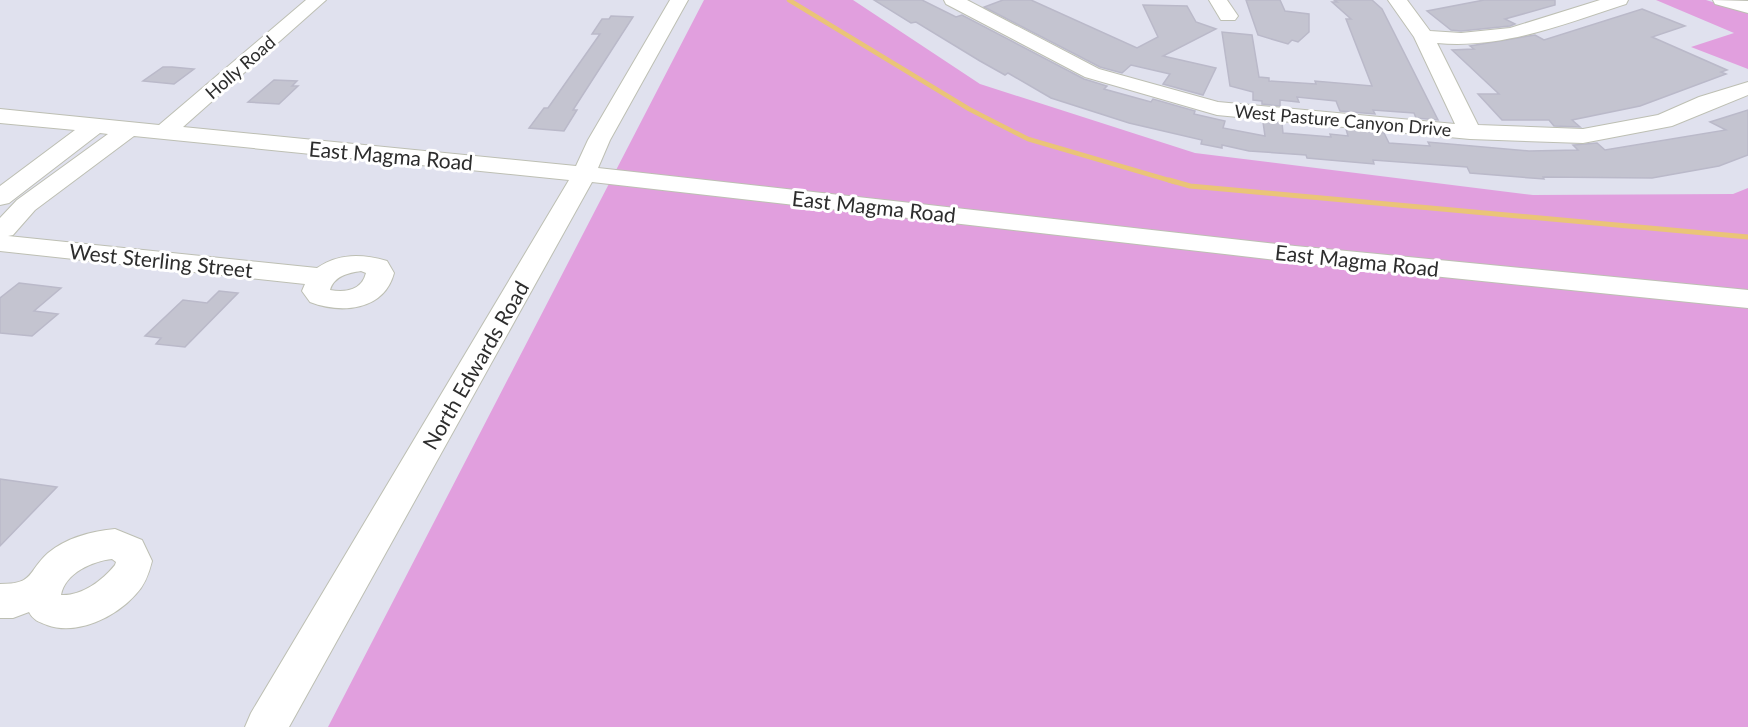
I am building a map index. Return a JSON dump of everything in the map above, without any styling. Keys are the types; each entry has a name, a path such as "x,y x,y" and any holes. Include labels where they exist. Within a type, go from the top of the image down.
{"street":[{"name":"Holly Road","path":"163,134 317,0"},
{"name":"North Edwards Road","path":"266,727 585,174 599,140 679,0"},
{"name":"West Pasture Canyon Drive","path":"953,0 1092,73 1217,108 1470,132 1583,136 1664,121 1707,102 1748,88"},
{"path":"1218,0 1228,16"},
{"path":"1397,0 1424,36 1470,132"},
{"path":"1424,36 1461,39 1512,34 1618,0"},
{"path":"1722,0 1748,7"},
{"name":"East Magma Road","path":"0,116 163,134 585,174 1295,254 1748,299"},
{"path":"0,198 95,126"},
{"path":"1,231 26,205 128,130"},
{"name":"West Sterling Street","path":"1,231 322,277"},
{"path":"0,601 13,601 41,591"}],"shaded area":[{"path":"704,0 853,0 980,84 1195,153 1533,195 1733,194 1748,188 1748,727 328,727"},
{"path":"1656,0 1706,0 1748,13 1748,69 1691,47 1734,33"}],"building":[{"path":"874,0 922,0 956,17 962,15 1084,79 1107,86 1104,89 1195,111 1194,114 1225,121 1223,128 1265,136 1263,122 1282,123 1283,133 1348,136 1346,129 1384,133 1389,143 1430,146 1428,142 1529,151 1578,150 1573,145 1597,143 1605,150 1726,130 1710,122 1748,110 1748,155 1719,166 1652,178 1543,177 1544,179 1470,173 1467,167 1373,160 1374,164 1307,158 1306,155 1249,151 1222,145 1222,148 1201,144 1202,140 1129,123 1051,98 1008,73 1005,75 980,61 916,22 911,23"},
{"path":"1003,0 1031,0 1137,48 1158,37 1143,5 1187,6 1196,22 1216,29 1163,56 1216,68 1203,95 1163,84 1170,74 1131,65 1122,73 1100,67 984,7"},
{"path":"1246,0 1280,0 1285,11 1309,14 1309,32 1298,42 1292,40 1288,44 1258,35"},
{"path":"1334,0 1372,0 1382,9 1438,120 1416,118 1414,113 1373,110 1375,114 1340,111 1336,101 1297,97 1299,102 1280,100 1280,106 1262,104 1262,101 1253,100 1253,92 1230,86 1222,32 1252,35 1259,77 1269,78 1269,81 1316,84 1315,81 1372,86 1346,19 1351,19 1332,2 1337,2"},
{"path":"1484,0 1555,0 1555,5 1505,19 1515,24 1510,26 1461,31 1451,30 1427,11"},
{"path":"1642,9 1685,26 1652,37 1727,70 1721,72 1726,74 1640,106 1572,120 1580,127 1554,126 1549,120 1502,120 1478,94 1499,94 1452,50 1474,49 1470,46 1535,35 1544,40"},
{"path":"611,16 633,17 573,110 577,110 564,131 529,128 544,108 548,108 600,34 592,34 602,19 609,19"},
{"path":"163,67 194,69 174,84 143,81"},
{"path":"274,80 297,81 292,86 298,86 279,104 248,102"},
{"path":"19,283 61,288 34,311 58,314 32,336 0,333 0,298"},
{"path":"219,291 238,293 185,347 156,344 161,338 145,336 183,300 207,303"},
{"path":"0,479 57,487 0,546"}],"waterway":[{"path":"789,0 969,109 1028,139 1175,182"},
{"path":"1169,180 1190,186 1748,237"}]}
